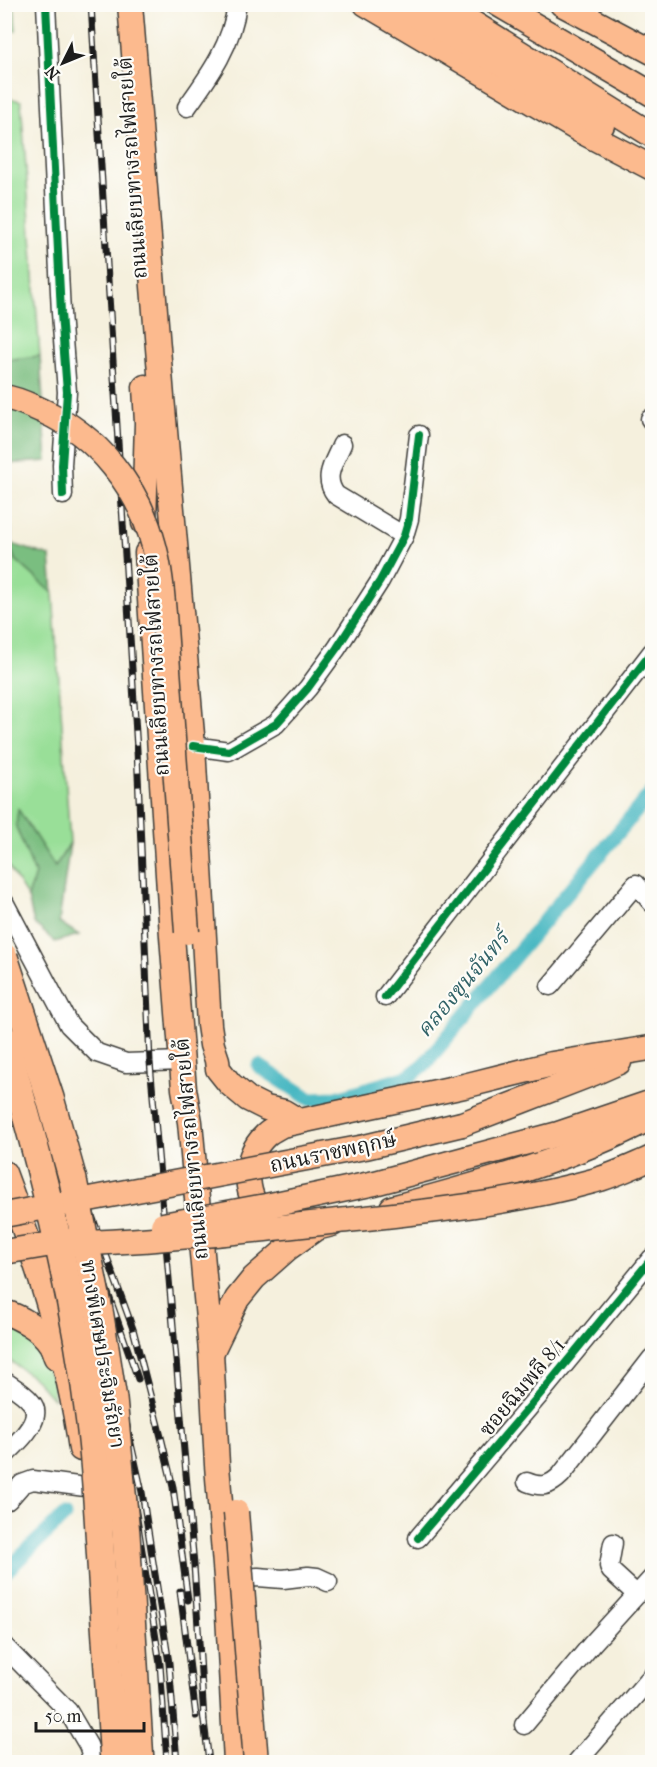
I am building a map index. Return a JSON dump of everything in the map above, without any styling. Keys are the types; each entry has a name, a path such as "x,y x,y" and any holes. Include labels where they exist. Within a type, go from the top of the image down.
{"highway":[{"name":"ทางพิเศษประจิมรัถยา","path":"4,957 50,1098 73,1180 100,1316 113,1399 126,1534 140,1762"},
{"name":"ทางพิเศษประจิมรัถยา","path":"4,1039 27,1112 63,1260 80,1357 90,1425 97,1506 114,1762"}],"main road":[{"name":"ถนนเลียบทางรถไฟสายใต้","path":"118,4 131,134 144,351 147,423 144,528 148,537 165,533"},
{"name":"ถนนเลียบทางรถไฟสายใต้","path":"130,4 165,533 194,746 212,1045 218,1069 230,1084 248,1099 266,1108 284,1112 299,1121"},
{"path":"366,4 579,130 652,168"},
{"path":"397,4 451,14 652,116"},
{"path":"498,4 652,94"},
{"path":"522,4 652,77"},
{"path":"562,4 652,51"},
{"path":"592,5 652,51"},
{"path":"451,14 652,135"},
{"path":"451,14 528,79 652,157"},
{"path":"4,397 13,398 54,416 77,429 98,448 122,476 141,509 154,544 164,614 187,932 194,1086 190,1122"},
{"name":"ถนนเลียบทางรถไฟสายใต้","path":"165,533 149,544 147,550 184,1089 190,1122 211,1361 236,1762"},
{"path":"190,985 205,1048 211,1063 218,1069"},
{"name":"ถนนราชพฤกษ์","path":"316,1228 290,1230 276,1225 262,1215 252,1200 248,1183 249,1165 255,1148 267,1135 282,1125 464,1086 552,1064 651,1047"},
{"name":"ถนนราชพฤกษ์","path":"4,1215 365,1147 462,1124 594,1073 651,1047"},
{"name":"ถนนราชพฤกษ์","path":"4,1252 277,1204 375,1183 558,1134 652,1102"},
{"path":"256,1762 228,1440 211,1361 237,1299 254,1278 288,1248 316,1228 482,1184 566,1155 624,1132 652,1117"},
{"path":"46,1245 176,1238 423,1212 501,1201 595,1181 652,1158"},
{"path":"4,1173 31,1248 58,1338 79,1437 103,1662 108,1762"},
{"path":"4,1312 27,1323 50,1342 69,1383"},
{"path":"79,1437 104,1480 109,1516 129,1762"}],"street":[{"path":"46,4 58,269 67,392 62,465 63,495"},
{"path":"187,107 210,75 228,44 236,18 237,4"},
{"path":"194,746 229,751 276,724 308,688 337,648 380,581 404,536 410,519 419,435"},
{"path":"342,444 328,478 330,488 336,495 404,536"},
{"path":"385,997 652,652"},
{"path":"550,986 636,884 652,903"},
{"path":"4,902 69,1026 97,1053 126,1064 182,1061"},
{"path":"624,1132 652,1122"},
{"name":"ซอยฉิมพลี 8/1","path":"418,1538 652,1258"},
{"path":"527,1482 537,1486 546,1486 554,1482 652,1358"},
{"path":"4,1381 32,1402 36,1411 35,1420 27,1432 4,1456"},
{"path":"8,1500 22,1484 33,1480 86,1487"},
{"path":"613,1543 609,1566 611,1571 636,1594"},
{"path":"226,1578 283,1579 308,1576 328,1582"},
{"path":"524,1725 592,1644 652,1578"},
{"path":"4,1646 68,1711 88,1745 94,1762"},
{"path":"577,1762 652,1676"}],"green space":[{"path":"5,4 14,5 16,31 5,29"},
{"path":"5,97 21,101 40,356 5,360"},
{"path":"40,356 47,461 5,464 5,360"},
{"path":"5,464 12,544 50,556 53,593 15,559 5,537"},
{"path":"4,537 15,559 53,593 70,843 55,867 18,810 16,827 35,874 28,898 5,861"},
{"path":"18,809 55,867 70,843 59,922 79,935 55,942 34,923 28,898 35,874 16,827"},
{"path":"4,1326 14,1327 31,1340 54,1383 53,1399 35,1379 5,1357"}],"waterway":[{"name":"คลองขุนจันทร์","path":"259,1066 310,1099 337,1098 408,1077 424,1065 652,792"},
{"path":"4,1573 64,1516"}],"railway":[{"path":"91,4 137,750 150,1062 194,1565 204,1719"},
{"path":"4,990 29,1046 133,1329 173,1487 188,1600"},
{"path":"4,1016 44,1110 138,1379"},
{"path":"4,1047 65,1205 110,1351 142,1492 169,1663 177,1762"},
{"path":"4,1074 56,1208 101,1354 133,1494 160,1664 167,1762"},
{"path":"180,1591 196,1716"},
{"path":"203,1713 209,1762"}],"cycle path":[{"path":"46,4 67,392 62,465 63,495"},
{"path":"193,746 229,751 276,724 308,688 380,581 404,536 409,519 419,435"},
{"path":"385,997 652,652"},
{"path":"418,1538 652,1258"}]}
